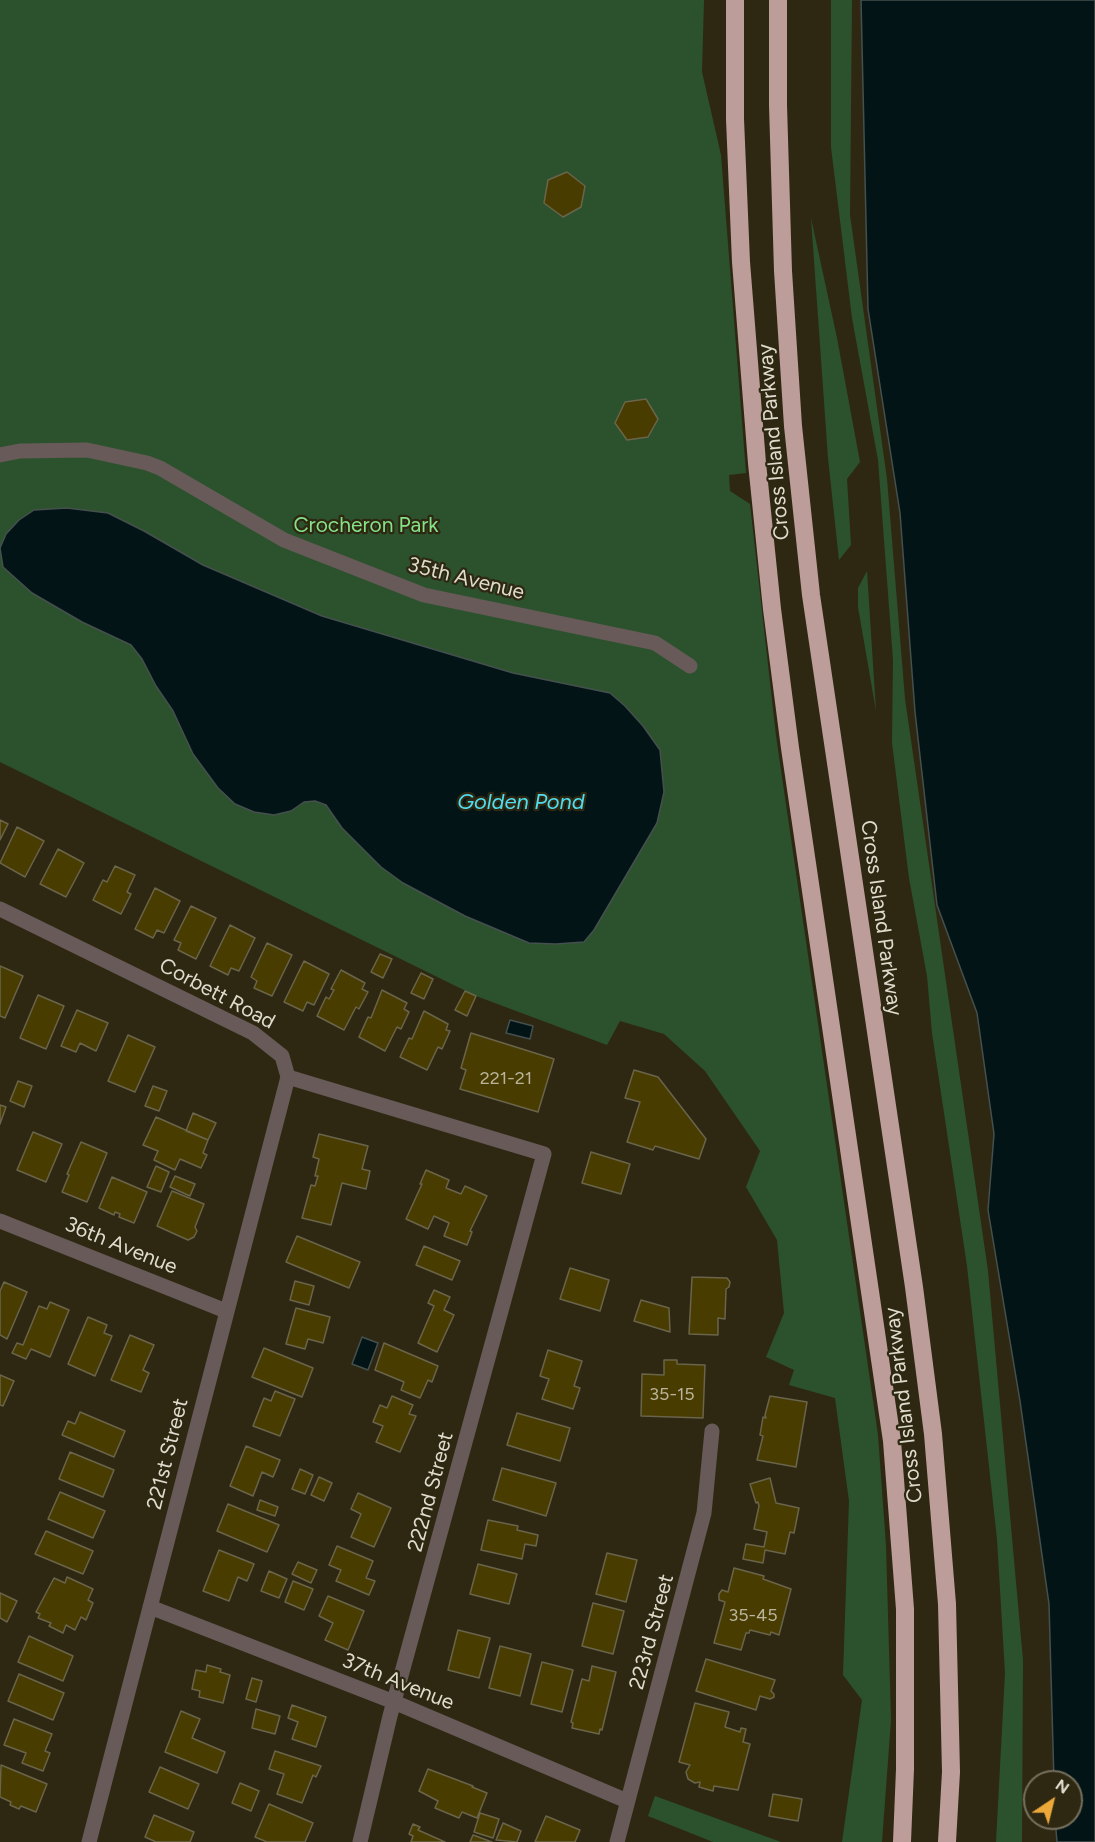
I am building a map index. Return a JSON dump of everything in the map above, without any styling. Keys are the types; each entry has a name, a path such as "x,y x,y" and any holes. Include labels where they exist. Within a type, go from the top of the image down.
{"highway":[{"name":"Cross Island Parkway","path":"735,0 735,119 741,262 757,464 772,609 793,769 892,1441 905,1609 905,1769 902,1842"},
{"name":"Cross Island Parkway","path":"778,0 782,259 793,426 811,595 912,1276 933,1434 947,1604 951,1772 947,1842"}],"street":[{"name":"35th Avenue","path":"0,455 20,451 87,450 147,463 160,468 284,540 424,596 655,643 690,666"},
{"name":"Corbett Road","path":"0,909 254,1033 282,1056 288,1077"},
{"name":"222nd Street","path":"288,1077 544,1154 394,1702 360,1842"},
{"name":"221st Street","path":"89,1842 288,1077"},
{"name":"36th Avenue","path":"0,1221 226,1311"},
{"name":"223rd Street","path":"617,1842 702,1523 712,1431"},
{"name":"37th Avenue","path":"150,1607 394,1702 627,1801"}],"green space":[{"name":"Crocheron Park","path":"0,0 704,0 702,72 721,155 746,473 729,475 730,491 750,504 776,736 878,1435 886,1546 891,1720 882,1842 842,1842 862,1700 843,1675 849,1501 835,1398 789,1385 794,1370 766,1357 784,1313 777,1240 746,1187 760,1151 705,1071 664,1034 620,1021 607,1045 476,996 0,762"},
{"path":"831,0 852,0 850,215 887,479 905,699 988,1271 1023,1660 1022,1842 996,1842 1005,1673 997,1539 967,1266 932,1033 927,976 909,878 892,743 893,660 878,460 852,318 831,147"},
{"path":"811,218 837,338 860,462 847,479 851,545 839,560 828,458"},
{"path":"867,571 876,711 858,607 858,588"},
{"path":"655,1796 781,1842 713,1842 648,1816"}],"water":[{"path":"861,0 1095,0 1095,1842 1057,1842 1056,1830 1083,1830 1083,1770 1054,1770 1049,1604 1020,1401 988,1210 994,1134 977,1013 937,905 915,712 900,513 868,309"},
{"name":"Golden Pond","path":"67,508 108,513 203,565 322,616 513,673 610,693 643,726 660,750 664,792 657,823 594,930 584,942 529,943 465,916 403,883 381,867 342,828 326,805 315,801 304,802 291,811 274,815 254,812 235,804 218,788 193,754 173,711 131,645 82,622 32,593 3,567 0,548 6,534 19,520 34,510"},
{"path":"510,1020 533,1026 530,1039 506,1033"},
{"path":"362,1337 378,1343 368,1370 352,1364"}],"building":[{"path":"567,172 585,186 581,207 563,217 544,203 548,180"},
{"path":"646,399 658,419 648,437 627,440 615,423 625,402"},
{"path":"0,820 8,824 0,840"},
{"path":"17,827 44,841 25,877 0,863"},
{"path":"58,849 84,863 66,897 40,884"},
{"path":"115,866 135,875 127,892 131,894 121,914 93,900 103,880 107,882"},
{"path":"155,888 180,901 164,933 157,930 153,938 135,929"},
{"path":"191,906 216,918 196,959 178,950 181,943 174,940"},
{"path":"230,925 255,938 239,971 231,968 228,975 210,966"},
{"path":"267,943 292,955 272,996 254,988 257,981 251,977"},
{"path":"380,954 392,959 383,978 371,972"},
{"path":"304,961 329,974 314,1005 307,1002 303,1011 284,1002"},
{"path":"0,966 23,976 5,1018 0,1016"},
{"path":"341,970 365,983 362,989 368,992 359,1009 356,1007 344,1030 317,1016 326,997 329,999 334,990 331,989"},
{"path":"421,973 433,979 424,999 411,993"},
{"path":"382,990 407,1003 404,1009 409,1012 401,1029 397,1027 385,1051 359,1037 368,1017 371,1018"},
{"path":"465,991 476,996 467,1016 455,1010"},
{"path":"38,995 64,1006 46,1049 20,1038"},
{"path":"77,1010 108,1023 96,1051 80,1043 76,1052 61,1046"},
{"path":"424,1011 448,1024 446,1030 450,1031 442,1049 438,1047 427,1070 400,1057 409,1038 412,1039"},
{"path":"471,1033 554,1059 538,1112 460,1089 466,1070 461,1068"},
{"path":"128,1035 155,1047 135,1092 108,1081"},
{"path":"634,1070 658,1077 706,1139 699,1159 655,1146 653,1150 627,1142 640,1102 625,1098"},
{"path":"18,1081 32,1086 24,1107 10,1101"},
{"path":"153,1086 167,1091 159,1111 145,1106"},
{"path":"0,1105 6,1107 0,1124"},
{"path":"193,1113 216,1123 208,1140 186,1131"},
{"path":"156,1117 208,1140 203,1153 207,1155 201,1168 180,1159 175,1170 154,1160 158,1151 143,1145"},
{"path":"33,1132 62,1144 46,1182 17,1170"},
{"path":"319,1134 368,1146 362,1169 370,1171 366,1189 342,1183 331,1225 302,1218 311,1185 315,1186 318,1176 315,1176 319,1159 313,1157"},
{"path":"81,1142 107,1153 87,1202 62,1192"},
{"path":"591,1152 630,1164 621,1194 582,1183"},
{"path":"156,1166 169,1172 161,1192 147,1187"},
{"path":"426,1170 449,1180 446,1188 461,1194 465,1186 487,1196 470,1231 472,1232 467,1245 444,1236 449,1223 434,1216 428,1229 406,1219"},
{"path":"175,1176 195,1184 190,1196 170,1187"},
{"path":"112,1177 147,1192 134,1223 119,1217 120,1214 115,1212 114,1215 99,1208"},
{"path":"172,1191 204,1204 195,1227 197,1231 194,1237 188,1240 157,1226"},
{"path":"297,1236 360,1262 349,1288 286,1262"},
{"path":"424,1246 460,1261 452,1280 416,1265"},
{"path":"570,1268 609,1280 600,1311 560,1299"},
{"path":"692,1277 727,1278 730,1282 726,1289 725,1319 718,1318 718,1335 689,1334"},
{"path":"295,1281 314,1286 309,1305 290,1300"},
{"path":"4,1282 27,1292 7,1339 0,1335 0,1291"},
{"path":"434,1290 450,1297 444,1310 454,1315 437,1352 418,1343 434,1306 428,1303"},
{"path":"641,1300 669,1308 670,1332 634,1321"},
{"path":"50,1302 69,1310 50,1357 31,1349 26,1359 12,1353 17,1343 23,1345 39,1306 47,1309"},
{"path":"296,1308 330,1317 323,1343 308,1339 305,1349 286,1344"},
{"path":"88,1317 107,1325 104,1333 112,1336 95,1376 68,1364"},
{"path":"130,1335 154,1345 143,1370 149,1373 141,1392 111,1380"},
{"path":"384,1343 438,1366 432,1382 428,1380 420,1398 401,1390 404,1382 375,1370"},
{"path":"264,1348 313,1368 302,1397 252,1377"},
{"path":"548,1350 582,1361 574,1386 580,1388 573,1409 542,1399 549,1379 540,1376"},
{"path":"664,1360 677,1360 677,1364 705,1365 703,1418 641,1416 642,1374 664,1375"},
{"path":"0,1375 14,1381 3,1406 0,1405"},
{"path":"275,1391 295,1399 280,1436 253,1426 264,1398 271,1401"},
{"path":"392,1396 413,1405 409,1414 416,1416 400,1452 376,1442 383,1426 373,1422 380,1405 387,1408"},
{"path":"770,1396 807,1402 796,1467 757,1460 763,1436 760,1435 763,1417 766,1418"},
{"path":"80,1412 125,1431 114,1457 62,1435 68,1421 75,1424"},
{"path":"517,1413 570,1428 560,1461 507,1445"},
{"path":"246,1446 280,1460 273,1477 262,1472 253,1496 230,1486"},
{"path":"70,1452 114,1470 103,1497 59,1479"},
{"path":"502,1468 556,1483 546,1516 493,1500"},
{"path":"300,1469 313,1475 305,1494 292,1489"},
{"path":"319,1477 332,1483 324,1501 311,1495"},
{"path":"770,1478 776,1503 799,1508 794,1533 790,1532 785,1554 765,1550 763,1563 743,1559 746,1544 764,1547 767,1532 754,1529 759,1506 750,1484"},
{"path":"60,1492 105,1511 93,1538 48,1519"},
{"path":"358,1493 391,1508 374,1547 351,1537 361,1514 351,1509"},
{"path":"260,1500 278,1507 275,1516 257,1510"},
{"path":"228,1504 279,1525 267,1552 217,1531"},
{"path":"488,1520 518,1526 517,1530 538,1535 536,1546 525,1544 522,1559 481,1550"},
{"path":"46,1531 93,1551 83,1574 35,1554"},
{"path":"337,1546 373,1561 366,1578 375,1581 369,1595 336,1581 341,1570 329,1565"},
{"path":"219,1550 254,1564 247,1581 238,1577 229,1601 203,1591"},
{"path":"607,1553 637,1560 626,1602 596,1594"},
{"path":"298,1562 317,1570 311,1583 292,1574"},
{"path":"478,1564 517,1574 509,1604 470,1594"},
{"path":"734,1568 764,1576 763,1579 791,1589 779,1635 750,1630 746,1633 741,1650 714,1643 725,1602 719,1600 719,1594 722,1590 728,1592"},
{"path":"269,1571 287,1579 279,1598 261,1591"},
{"path":"67,1577 93,1589 88,1600 93,1603 86,1620 81,1617 75,1630 66,1625 63,1633 49,1626 51,1623 38,1618 40,1614 36,1612 54,1578 65,1583"},
{"path":"293,1581 313,1589 304,1610 285,1602"},
{"path":"0,1593 17,1601 7,1622 0,1618"},
{"path":"328,1596 364,1611 348,1650 325,1640 333,1623 319,1616"},
{"path":"593,1603 624,1611 613,1654 582,1646"},
{"path":"458,1630 490,1638 479,1678 448,1670"},
{"path":"29,1636 73,1656 63,1681 18,1662"},
{"path":"500,1646 531,1654 520,1696 489,1688"},
{"path":"706,1659 775,1680 771,1691 774,1697 770,1699 760,1696 756,1710 696,1691"},
{"path":"542,1662 573,1670 562,1712 531,1704"},
{"path":"207,1665 221,1669 220,1672 230,1675 223,1703 199,1697 200,1691 192,1689 196,1670 206,1672"},
{"path":"592,1666 616,1672 602,1730 600,1729 599,1734 572,1728 573,1723 571,1722 582,1679 589,1681"},
{"path":"19,1674 64,1693 53,1720 8,1701"},
{"path":"252,1678 262,1681 256,1702 246,1699"},
{"path":"695,1703 729,1712 725,1727 740,1732 741,1728 746,1729 743,1742 750,1744 738,1790 714,1786 713,1791 699,1787 700,1782 695,1783 688,1779 686,1772 690,1765 679,1762"},
{"path":"292,1705 326,1717 316,1747 292,1739 298,1722 288,1718"},
{"path":"256,1709 280,1716 275,1734 252,1728"},
{"path":"181,1711 200,1719 192,1738 225,1752 217,1773 165,1752"},
{"path":"14,1719 52,1734 45,1751 50,1753 43,1771 22,1763 26,1753 4,1745"},
{"path":"275,1751 321,1766 316,1777 313,1775 302,1803 277,1794 284,1774 269,1769"},
{"path":"1,1765 47,1784 36,1812 21,1806 19,1809 0,1797"},
{"path":"160,1767 199,1784 188,1809 149,1792"},
{"path":"428,1769 487,1793 477,1818 462,1812 459,1818 435,1808 438,1801 419,1791"},
{"path":"240,1783 259,1791 251,1811 232,1803"},
{"path":"773,1794 802,1799 798,1821 769,1816"},
{"path":"269,1804 313,1823 305,1842 267,1842 255,1837"},
{"path":"480,1813 499,1819 493,1838 474,1832"},
{"path":"154,1815 194,1832 190,1842 156,1842 145,1837"},
{"path":"546,1816 580,1830 575,1842 535,1842"},
{"path":"503,1823 521,1831 517,1842 496,1840"},
{"path":"413,1824 420,1827 418,1830 445,1842 411,1842 413,1836 409,1834"},
{"path":"473,1835 492,1842 470,1842"}]}
